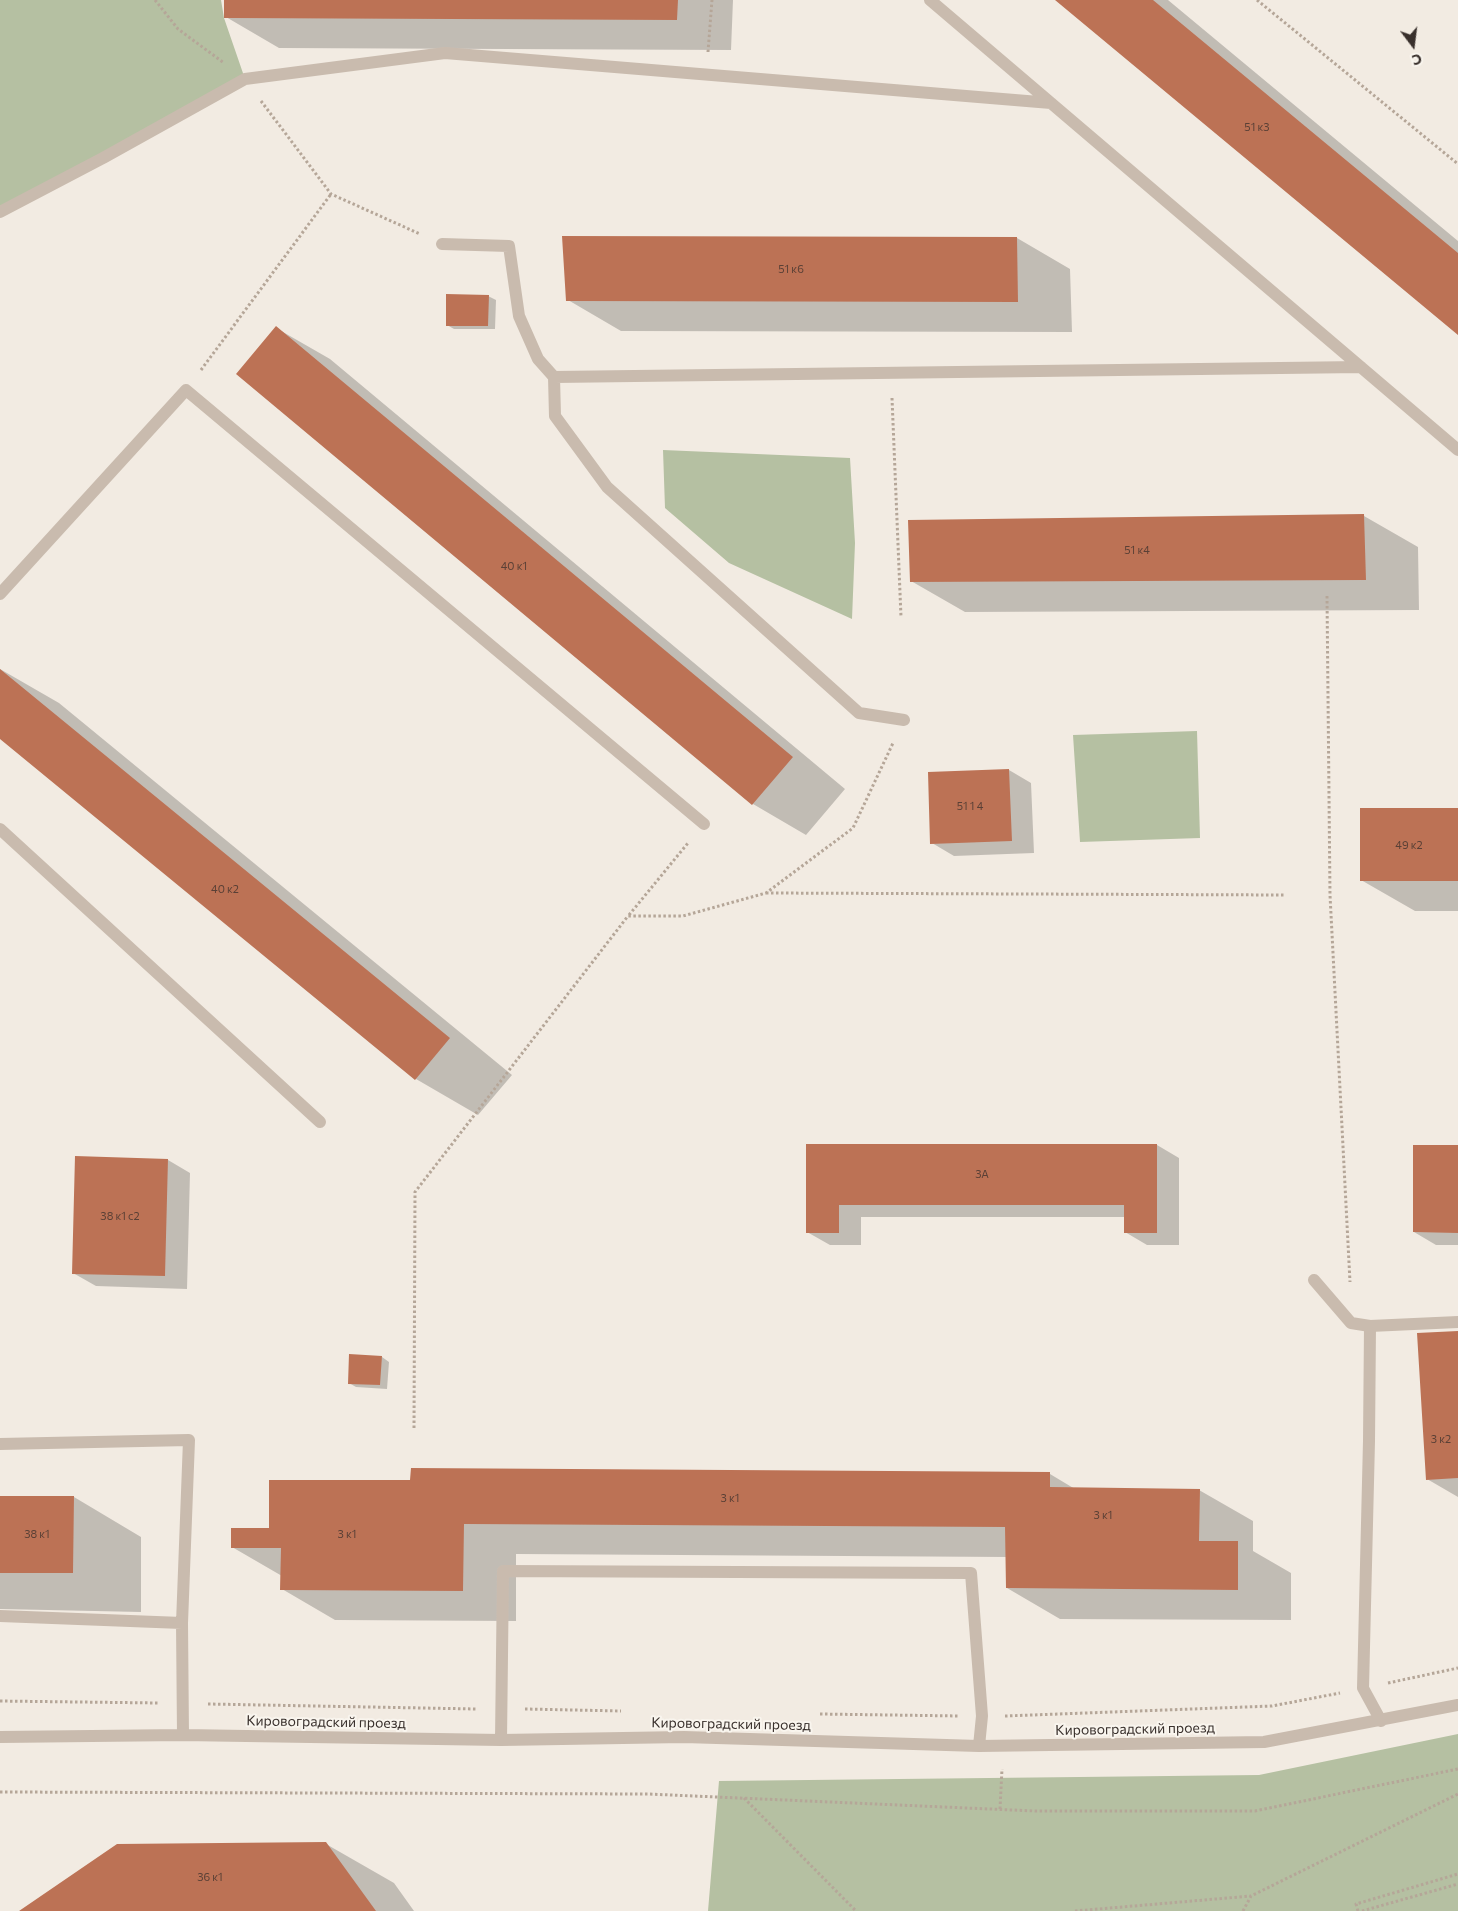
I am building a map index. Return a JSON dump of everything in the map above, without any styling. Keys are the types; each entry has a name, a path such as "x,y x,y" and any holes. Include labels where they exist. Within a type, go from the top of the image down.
{"street":[{"path":"930,0 1458,450"},
{"path":"0,212 103,158 245,79 444,53 1051,103"},
{"path":"442,244 509,246 519,316 538,359 554,377 555,416 607,487 859,714 904,720"},
{"path":"554,377 1361,367"},
{"path":"0,594 186,390 704,824"},
{"path":"0,829 320,1122"},
{"path":"1314,1280 1351,1324 1370,1326 1458,1322"},
{"path":"1370,1326 1363,1688 1381,1721"},
{"path":"0,1444 189,1440 182,1623 183,1735"},
{"path":"501,1740 503,1571 971,1573 982,1716 979,1746"},
{"path":"0,1616 182,1623"},
{"name":"Кировоградский проезд","path":"0,1737 183,1735 501,1740 684,1737 979,1746 1264,1742 1458,1705"}],"path":[{"path":"155,0 178,29 245,79 331,194 442,244"},
{"path":"707,75 712,0"},
{"path":"1257,0 1458,164"},
{"path":"186,390 331,194"},
{"path":"891,373 901,617"},
{"path":"1327,596 1330,895 1350,1261"},
{"path":"766,893 853,828 904,720"},
{"path":"414,1428 415,1192 628,916 704,824"},
{"path":"628,916 683,916 766,893 1286,895"},
{"path":"815,1714 982,1716 1272,1706 1458,1668"},
{"path":"0,1701 629,1711"},
{"path":"0,1792 648,1794 1035,1810 1255,1812 1458,1769"},
{"path":"1075,1911 1251,1896 1458,1794"},
{"path":"744,1798 856,1911"},
{"path":"1358,1911 1356,1904 1458,1874"},
{"path":"1362,1911 1458,1884"},
{"path":"1243,1911 1251,1896"}],"green space":[{"path":"0,0 221,0 224,18 245,79 0,211"},
{"path":"663,450 850,458 855,543 852,619 729,563 665,508"},
{"path":"1197,731 1200,838 1080,842 1073,735"},
{"path":"1458,1734 1458,1911 708,1911 719,1781 1259,1775"}],"building":[{"path":"224,0 678,0 677,20 224,18"},
{"path":"1055,0 1153,0 1458,253 1458,335"},
{"path":"562,236 1017,237 1018,302 566,301"},
{"path":"446,294 489,295 488,326 446,326"},
{"path":"276,326 793,757 752,805 236,374"},
{"path":"1364,514 1366,580 910,582 908,520"},
{"path":"0,669 450,1038 415,1080 0,739"},
{"path":"1009,769 1012,841 930,844 928,772"},
{"path":"1360,808 1458,808 1458,881 1360,881"},
{"path":"806,1144 1157,1144 1157,1233 1124,1233 1124,1205 839,1205 839,1233 806,1233"},
{"path":"1413,1145 1458,1145 1458,1233 1413,1232"},
{"path":"75,1156 168,1159 165,1276 72,1274"},
{"path":"1458,1331 1458,1478 1426,1480 1417,1333"},
{"path":"349,1354 382,1356 380,1385 348,1384"},
{"path":"411,1468 1050,1472 1050,1487 1200,1489 1199,1541 1238,1541 1238,1590 1006,1588 1005,1527 464,1524 463,1591 280,1590 281,1548 231,1548 231,1528 269,1528 269,1480 410,1480"},
{"path":"0,1496 74,1496 73,1573 0,1573"},
{"path":"326,1842 376,1911 19,1911 117,1844"}]}
